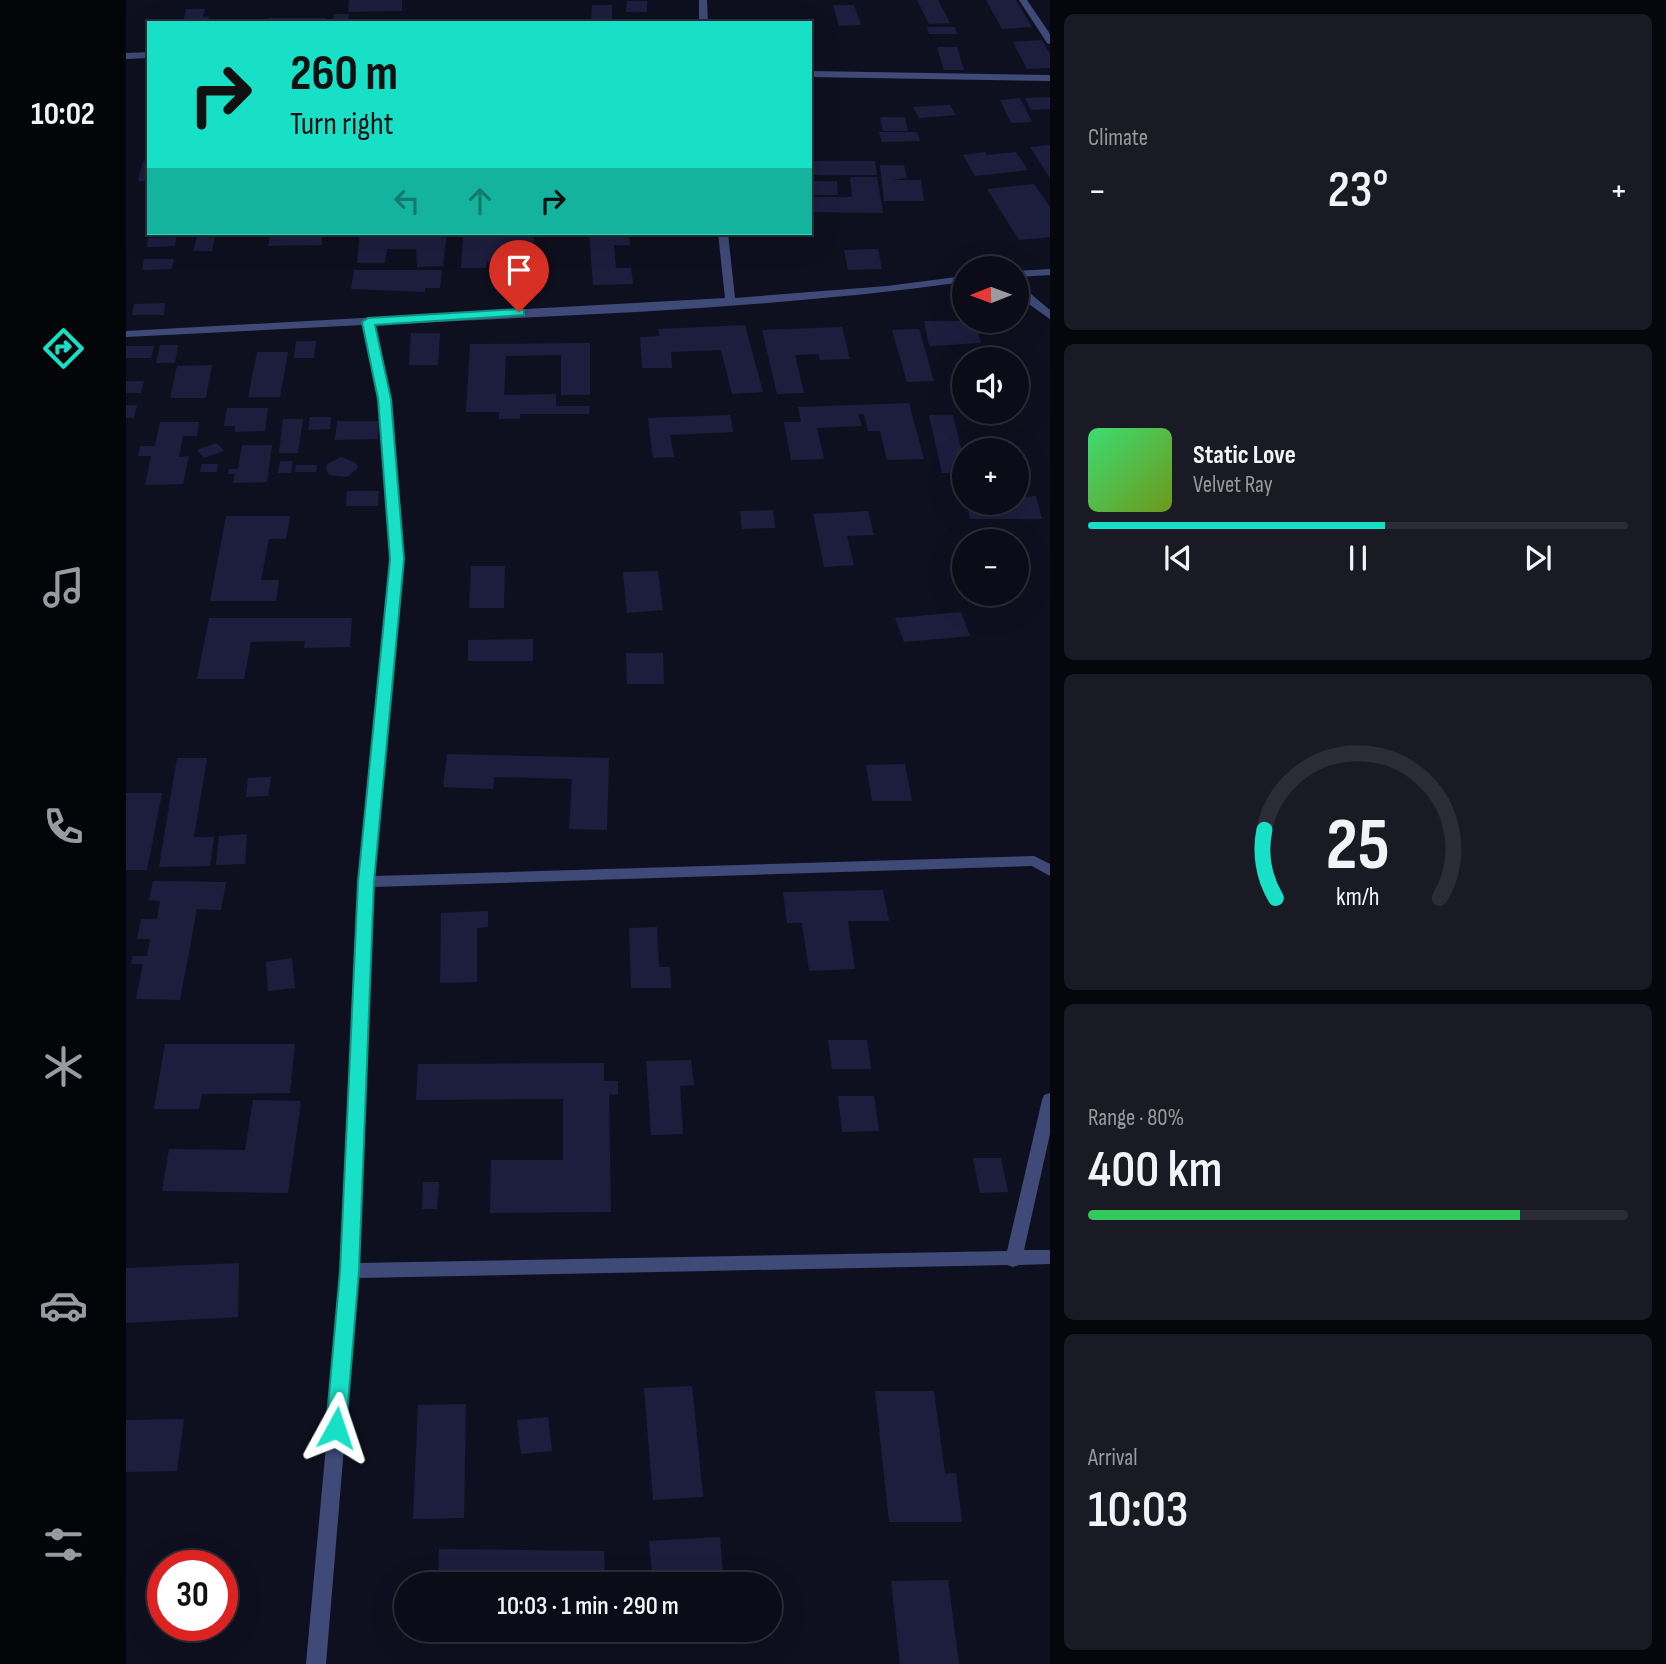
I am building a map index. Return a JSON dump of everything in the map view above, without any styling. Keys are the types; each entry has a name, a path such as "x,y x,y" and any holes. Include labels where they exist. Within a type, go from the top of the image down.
{"street":[{"path":"703,0 704,21"},
{"path":"1023,0 1050,41"},
{"path":"126,55 147,55"},
{"path":"812,74 1050,78"},
{"path":"723,235 730,299"},
{"path":"1029,273 1050,272"},
{"path":"126,334 657,307 730,299 887,289 952,281"},
{"path":"1029,298 1050,316"},
{"path":"316,1664 350,1271 366,882 397,559 385,399 368,322"},
{"path":"366,882 1034,861 1050,871"},
{"path":"1013,1260 1050,1100"},
{"path":"350,1271 1013,1260 1050,1257"}],"building":[{"path":"349,0 402,0 402,11 348,12"},
{"path":"917,0 938,0 950,23 929,24"},
{"path":"986,0 1016,0 1032,27 1002,29"},
{"path":"627,1 647,1 647,12 626,12"},
{"path":"592,5 612,5 612,21 591,21"},
{"path":"833,5 854,5 861,25 839,26"},
{"path":"186,9 205,9 203,17 209,16 208,21 183,21"},
{"path":"334,14 349,14 348,21 332,21"},
{"path":"269,18 326,18 325,21 268,21"},
{"path":"927,27 955,27 957,34 929,34"},
{"path":"1042,40 1050,54 1050,68 1027,69 1013,42"},
{"path":"937,47 957,47 964,70 944,70"},
{"path":"1050,97 1050,109 1031,110 1025,98"},
{"path":"1020,98 1032,122 1011,123 1000,100"},
{"path":"950,105 956,115 919,118 913,107"},
{"path":"880,117 905,117 908,131 883,131"},
{"path":"879,132 917,132 920,141 882,142"},
{"path":"1050,145 1050,178 1030,147"},
{"path":"985,152 987,155 1016,152 1028,170 975,176 963,155"},
{"path":"143,161 147,161 147,181 138,181"},
{"path":"812,161 875,161 877,175 812,175"},
{"path":"880,165 904,165 907,178 892,180 921,180 924,201 884,201"},
{"path":"850,177 877,177 883,213 812,212 812,197 852,197"},
{"path":"812,181 837,181 838,195 812,195"},
{"path":"1034,184 1050,207 1050,237 1019,240 987,189"},
{"path":"197,235 216,235 212,251 193,251"},
{"path":"270,235 322,235 322,245 268,246"},
{"path":"360,235 447,235 443,266 417,267 416,249 387,249 385,263 357,263"},
{"path":"589,235 629,235 630,245 614,245 616,268 631,268 633,284 593,285"},
{"path":"463,236 534,236 533,263 487,262 486,268 461,268"},
{"path":"176,237 175,246 147,247 148,238"},
{"path":"878,249 882,269 848,270 844,250"},
{"path":"144,259 174,259 172,269 142,270"},
{"path":"354,270 442,270 440,288 425,288 425,292 351,289"},
{"path":"165,303 164,315 132,315 134,304"},
{"path":"924,321 952,321 952,333 978,333 981,343 929,346"},
{"path":"745,325 763,392 732,394 721,350 671,352 672,368 642,368 640,337 659,336 658,329"},
{"path":"842,327 850,359 820,360 818,354 795,355 804,393 777,394 762,330"},
{"path":"919,329 934,381 907,382 892,330"},
{"path":"411,333 440,333 438,365 409,365"},
{"path":"296,341 316,341 314,358 294,358"},
{"path":"590,343 590,395 561,395 561,355 506,356 504,395 556,394 556,406 590,406 589,414 520,414 520,419 499,419 499,412 466,412 470,344"},
{"path":"160,345 178,345 175,363 156,363"},
{"path":"126,346 154,346 151,358 126,358"},
{"path":"257,352 288,352 280,397 248,397"},
{"path":"212,365 206,398 170,398 177,366"},
{"path":"126,381 144,381 141,393 126,393"},
{"path":"909,403 924,459 887,460 880,431 868,431 864,414 858,414 862,426 817,428 824,459 791,460 784,422 801,422 798,407"},
{"path":"126,405 137,405 134,418 126,418"},
{"path":"227,408 268,408 265,431 235,432 235,426 224,426"},
{"path":"730,415 733,432 670,435 674,457 653,458 648,418"},
{"path":"929,415 952,415 952,424 955,424 959,438 952,438 952,473 942,473"},
{"path":"310,417 331,417 330,429 308,430"},
{"path":"283,419 303,419 298,453 279,453"},
{"path":"337,421 379,421 378,439 335,440"},
{"path":"160,422 199,422 197,436 183,436 179,457 189,456 183,484 145,485 151,456 138,456 140,446 155,446"},
{"path":"217,443 224,451 204,458 197,450"},
{"path":"242,445 272,445 267,482 233,483 235,474 228,474 229,469 238,469"},
{"path":"341,457 356,463 358,468 347,477 329,475 327,464"},
{"path":"280,461 293,461 291,473 278,473"},
{"path":"202,464 218,464 217,472 200,472"},
{"path":"296,465 317,465 316,472 295,472"},
{"path":"347,491 379,491 378,506 346,506"},
{"path":"1029,496 1036,496 1042,519 970,519 969,515 1029,515"},
{"path":"773,510 775,528 742,529 740,511"},
{"path":"868,511 874,535 847,536 854,565 824,567 813,514"},
{"path":"226,516 290,516 286,539 269,539 261,580 279,580 276,601 210,601"},
{"path":"471,566 505,566 504,608 469,608"},
{"path":"658,571 663,610 627,613 623,572"},
{"path":"961,612 970,636 904,642 895,618"},
{"path":"209,618 352,618 350,647 304,648 305,641 251,642 244,679 197,679"},
{"path":"533,639 533,661 468,661 468,640"},
{"path":"626,653 663,653 664,684 627,684"},
{"path":"447,754 609,758 607,830 569,829 572,779 494,777 493,789 443,787"},
{"path":"177,758 207,758 194,837 214,837 210,866 159,867"},
{"path":"905,764 912,801 872,801 866,765"},
{"path":"271,777 268,796 246,797 248,778"},
{"path":"126,793 162,793 147,870 126,870"},
{"path":"247,834 245,864 216,865 219,836"},
{"path":"153,881 226,882 221,910 197,909 180,1000 136,999 143,964 131,964 133,956 147,956 150,939 137,939 141,919 157,919 160,901 149,900"},
{"path":"883,890 889,921 848,921 855,969 809,971 802,923 787,923 783,892"},
{"path":"488,911 488,927 477,928 477,982 440,983 441,913"},
{"path":"657,927 659,967 670,967 671,988 631,988 629,928"},
{"path":"292,958 295,988 268,991 266,962"},
{"path":"828,1040 867,1040 871,1069 832,1069"},
{"path":"165,1044 295,1044 290,1093 202,1094 199,1109 154,1109"},
{"path":"691,1060 694,1085 680,1086 683,1134 651,1135 646,1061"},
{"path":"604,1063 604,1081 618,1081 618,1095 609,1094 611,1212 490,1213 491,1160 563,1160 563,1099 416,1100 418,1064"},
{"path":"838,1096 874,1096 879,1131 842,1132"},
{"path":"253,1100 301,1101 288,1193 162,1191 169,1149 245,1150"},
{"path":"973,1158 1001,1158 1008,1192 980,1193"},
{"path":"423,1182 439,1182 437,1209 422,1209"},
{"path":"239,1263 238,1317 126,1323 126,1268"},
{"path":"692,1386 703,1497 653,1500 644,1388"},
{"path":"875,1391 934,1391 945,1474 956,1473 962,1522 889,1522"},
{"path":"466,1404 464,1518 413,1519 418,1405"},
{"path":"548,1417 552,1451 521,1454 517,1420"},
{"path":"184,1419 177,1471 126,1472 126,1420"},
{"path":"720,1537 723,1572 652,1572 649,1541"},
{"path":"439,1549 604,1551 605,1572 438,1572"},
{"path":"948,1580 959,1664 900,1664 891,1581"}],"route":[{"path":"336,1428 350,1271 366,882 397,559 385,399 368,322 519,312"}]}
